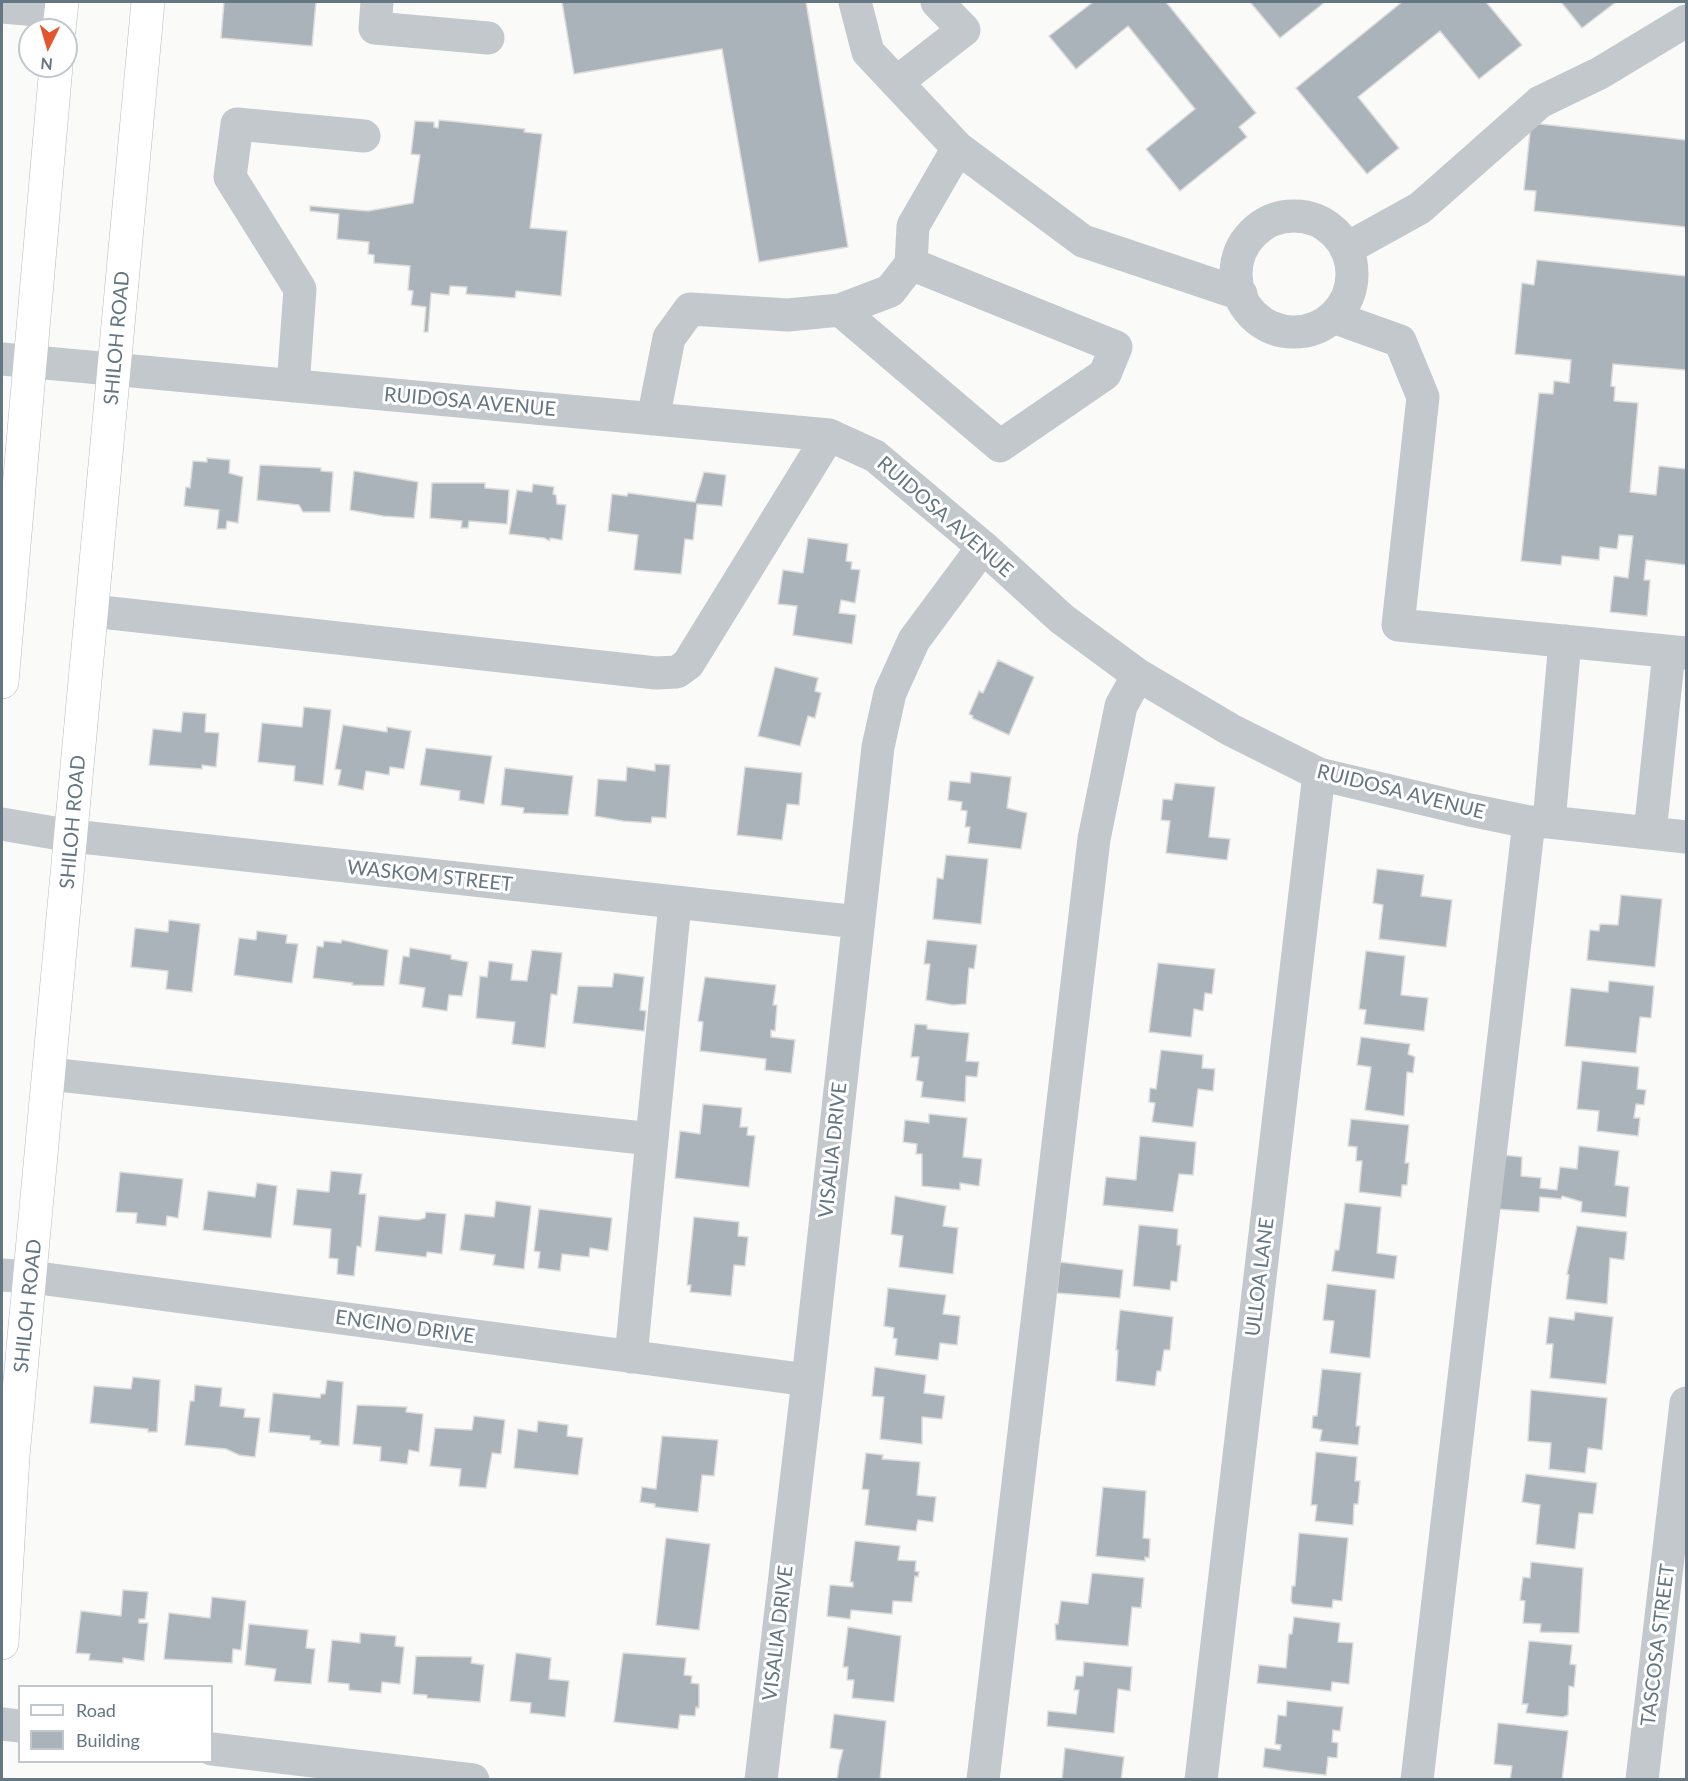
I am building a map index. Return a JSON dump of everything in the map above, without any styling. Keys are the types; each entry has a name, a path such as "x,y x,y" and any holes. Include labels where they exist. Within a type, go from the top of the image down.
{"main road":[{"name":"SHILOH ROAD","path":"2,1643 13,1456 16,1276 50,1074 148,2"},
{"path":"2,682 15,361 54,78"}],"street":[{"path":"377,2 375,28 488,38"},
{"path":"855,2 868,52 958,148 1083,241 1240,294"},
{"path":"897,82 964,30 938,2"},
{"path":"2,7 61,14"},
{"path":"1346,249 1420,208 1540,102 1600,73 1686,21"},
{"path":"293,386 300,289 230,177 237,124 364,136"},
{"path":"653,418 669,338 690,309 788,315 840,310 890,291 911,264 913,226 958,148"},
{"path":"1290,216 1309,218 1328,226 1341,239 1346,249 1350,256 1353,275 1349,293 1340,310 1326,322 1309,330 1290,332 1272,328 1256,318 1244,303 1237,285 1237,266 1242,247 1254,232 1271,220 1290,216"},
{"path":"840,310 1000,446 1105,374 1116,347 911,264"},
{"path":"1333,317 1400,341 1423,397 1398,625 1678,652 1650,833"},
{"name":"RUIDOSA AVENUE","path":"15,361 829,435 875,456 983,547 1062,619 1138,675 1231,730 1319,774 1470,810 1539,822 1686,837"},
{"path":"92,611 656,673 677,672 688,664 829,435"},
{"name":"VISALIA DRIVE","path":"761,1779 878,747 890,693 914,640 983,547"},
{"path":"1417,1779 1539,822 1565,641"},
{"path":"983,1779 1094,839 1121,706 1138,675"},
{"name":"ULLOA LANE","path":"1201,1779 1319,774"},
{"name":"WASKOM STREET","path":"2,824 72,836 858,922"},
{"path":"631,1357 675,903"},
{"path":"50,1074 652,1139"},
{"name":"ENCINO DRIVE","path":"16,1276 808,1380"},
{"name":"TASCOSA STREET","path":"1642,1779 1686,1403"},
{"path":"2,1724 18,1726"},
{"path":"213,1749 473,1779"}],"building":[{"path":"224,2 316,2 312,46 221,38"},
{"path":"562,2 806,2 848,247 759,262 722,49 574,74"},
{"path":"1093,2 1166,2 1256,113 1239,127 1247,137 1180,191 1146,149 1195,109 1128,26 1076,69 1049,36"},
{"path":"1250,2 1325,2 1280,38"},
{"path":"1402,2 1486,2 1522,45 1479,79 1440,31 1358,97 1399,148 1367,174 1296,88"},
{"path":"1561,2 1616,2 1582,28"},
{"path":"439,120 525,129 524,132 542,134 530,228 567,231 561,296 516,291 515,298 466,294 467,287 450,286 449,295 431,293 428,332 424,332 426,307 411,305 413,291 408,290 410,266 374,263 374,255 368,254 369,242 337,239 339,214 310,211 310,206 368,211 413,203 420,155 411,154 415,121 434,122 434,127 438,128"},
{"path":"1531,123 1686,140 1686,227 1534,211 1536,191 1524,190"},
{"path":"1537,260 1686,276 1686,370 1613,364 1611,386 1615,387 1614,401 1638,403 1630,492 1656,495 1659,466 1686,469 1686,565 1646,560 1644,580 1650,580 1647,616 1610,612 1614,576 1628,578 1633,536 1619,535 1617,549 1600,547 1599,560 1562,556 1561,565 1521,561 1539,393 1553,394 1554,381 1569,383 1571,360 1515,354 1522,283 1534,285"},
{"path":"207,458 230,460 229,473 243,477 238,523 227,521 226,529 217,529 219,510 184,506 186,487 190,488 193,461 207,462"},
{"path":"260,465 321,468 321,471 333,472 330,512 303,512 299,505 257,500"},
{"path":"354,471 418,482 414,518 383,516 350,510"},
{"path":"704,472 726,475 722,506 697,504 693,540 685,539 681,574 634,570 638,535 608,531 612,494 627,496 628,493 695,502"},
{"path":"432,483 485,483 485,488 509,490 507,524 469,521 468,528 461,528 462,521 430,518"},
{"path":"533,484 554,487 553,494 556,495 557,504 566,505 562,540 550,538 550,541 544,538 509,534 517,490 532,492"},
{"path":"808,538 848,544 846,561 852,562 851,569 860,570 855,603 841,600 839,613 856,615 852,644 793,635 797,606 778,604 783,570 803,573"},
{"path":"998,660 1034,677 1009,735 972,718 973,716 969,714 979,691 983,693"},
{"path":"775,667 818,678 815,691 821,693 815,718 808,716 800,746 758,736"},
{"path":"304,707 331,710 323,785 294,781 295,766 258,762 262,723 302,727"},
{"path":"183,712 206,714 205,732 219,733 216,767 202,765 202,769 149,765 153,729 181,732"},
{"path":"343,725 387,732 387,727 411,731 404,769 390,767 389,775 366,771 363,790 338,785 341,770 335,769"},
{"path":"426,748 492,756 484,804 459,800 460,791 420,785"},
{"path":"655,764 670,765 666,818 652,817 651,823 595,816 598,779 626,781 627,767 655,771"},
{"path":"745,767 802,773 799,805 787,804 782,840 737,835"},
{"path":"505,768 573,776 568,815 523,813 524,808 501,805"},
{"path":"971,772 1011,777 1007,808 1027,813 1021,849 968,843 970,827 965,827 967,811 961,810 962,802 948,800 950,781 970,783"},
{"path":"1175,783 1215,787 1209,837 1230,839 1227,860 1166,853 1170,821 1161,820 1163,799 1172,800"},
{"path":"946,855 988,859 981,924 933,919 937,878 943,879"},
{"path":"1377,869 1424,875 1421,896 1452,900 1446,947 1379,939 1383,905 1373,903"},
{"path":"1621,895 1662,899 1655,967 1587,960 1590,930 1599,931 1600,924 1618,925"},
{"path":"169,920 200,924 192,992 166,989 168,971 131,967 135,928 168,932"},
{"path":"257,931 287,935 286,943 298,944 292,983 234,975 239,938 256,940"},
{"path":"342,940 388,950 384,986 352,985 353,983 313,978 317,946 323,947 324,941 341,943"},
{"path":"927,940 977,945 974,969 969,968 966,1004 953,1005 926,1000 930,964 924,964"},
{"path":"410,948 451,955 451,959 468,962 462,996 449,995 447,1011 422,1007 425,988 399,984 403,956 409,957"},
{"path":"532,950 562,953 557,995 551,994 545,1048 512,1044 515,1022 476,1018 480,976 487,977 489,961 513,964 511,980 527,981"},
{"path":"1366,951 1405,956 1401,995 1428,998 1424,1031 1364,1024 1366,1010 1359,1009"},
{"path":"1158,963 1215,969 1212,994 1205,993 1203,1011 1194,1009 1191,1037 1149,1032"},
{"path":"614,973 644,977 640,1010 646,1011 644,1031 573,1023 578,986 612,987"},
{"path":"705,977 776,985 773,1005 777,1005 775,1031 771,1030 771,1037 795,1040 791,1073 765,1070 766,1059 700,1051 703,1022 698,1021"},
{"path":"1609,981 1654,986 1651,1018 1640,1017 1636,1053 1565,1046 1571,988 1608,992"},
{"path":"915,1024 927,1025 927,1029 969,1033 966,1061 979,1062 977,1077 966,1076 965,1102 921,1097 923,1082 916,1080 919,1057 911,1057"},
{"path":"1361,1037 1410,1044 1408,1054 1415,1057 1413,1073 1407,1072 1404,1116 1365,1110 1371,1067 1357,1065"},
{"path":"1161,1050 1203,1055 1202,1068 1215,1069 1213,1091 1198,1089 1193,1127 1152,1122 1155,1103 1149,1102 1150,1088 1156,1089"},
{"path":"1582,1061 1639,1067 1637,1089 1646,1090 1644,1105 1636,1104 1634,1118 1640,1118 1638,1136 1597,1131 1599,1111 1577,1109"},
{"path":"703,1104 742,1108 740,1127 748,1127 747,1135 755,1136 749,1187 675,1178 680,1131 700,1134"},
{"path":"929,1114 967,1118 963,1157 982,1159 979,1186 960,1183 960,1190 922,1186 922,1154 916,1154 917,1144 903,1142 905,1120 929,1123"},
{"path":"1351,1119 1409,1125 1405,1163 1409,1163 1407,1185 1402,1185 1401,1197 1359,1192 1362,1161 1356,1161 1357,1147 1348,1146"},
{"path":"1140,1136 1196,1142 1193,1175 1179,1174 1173,1212 1103,1205 1106,1177 1136,1180"},
{"path":"1579,1146 1619,1151 1615,1185 1629,1187 1626,1217 1581,1212 1582,1202 1562,1196 1561,1199 1540,1197 1539,1212 1497,1209 1503,1155 1522,1157 1521,1176 1541,1178 1540,1188 1557,1190 1560,1167 1577,1169"},
{"path":"331,1171 362,1174 359,1194 366,1194 361,1247 357,1246 354,1276 337,1274 338,1259 329,1258 331,1229 293,1225 297,1189 329,1192"},
{"path":"120,1172 183,1179 178,1218 167,1216 166,1226 136,1223 137,1213 116,1212"},
{"path":"257,1183 277,1186 271,1238 203,1230 208,1191 255,1197"},
{"path":"895,1196 946,1206 943,1226 958,1228 953,1274 899,1267 903,1236 891,1234"},
{"path":"496,1201 531,1206 524,1269 493,1265 495,1255 460,1250 465,1214 494,1217"},
{"path":"1345,1203 1381,1207 1377,1253 1397,1256 1394,1279 1332,1271 1335,1250 1339,1250"},
{"path":"539,1209 612,1218 608,1251 590,1248 589,1257 562,1254 560,1271 538,1268 540,1252 534,1251"},
{"path":"426,1212 446,1214 442,1254 427,1252 426,1257 375,1251 379,1216 418,1220 425,1218"},
{"path":"694,1217 739,1222 738,1236 748,1237 745,1266 734,1265 731,1296 690,1292 691,1285 687,1285"},
{"path":"1139,1225 1178,1229 1177,1245 1181,1245 1177,1282 1171,1281 1170,1290 1133,1286"},
{"path":"1577,1226 1627,1232 1624,1260 1610,1258 1607,1304 1566,1299 1569,1275 1567,1274"},
{"path":"1060,1262 1123,1270 1120,1298 1057,1293"},
{"path":"1327,1284 1376,1290 1370,1358 1330,1353 1334,1321 1323,1320"},
{"path":"888,1288 946,1295 943,1314 960,1316 957,1345 940,1343 938,1360 895,1355 897,1339 893,1338 894,1328 884,1326"},
{"path":"1120,1310 1173,1317 1170,1350 1164,1350 1161,1371 1157,1371 1155,1386 1116,1381"},
{"path":"1575,1312 1613,1317 1606,1384 1550,1378 1553,1344 1546,1344 1549,1317 1574,1320"},
{"path":"875,1367 926,1375 924,1393 945,1396 942,1419 922,1417 922,1444 880,1439 884,1397 872,1396"},
{"path":"1322,1369 1361,1373 1356,1426 1360,1426 1358,1445 1320,1441 1322,1430 1312,1428 1313,1416 1317,1416"},
{"path":"133,1377 160,1380 157,1432 90,1423 94,1386 131,1389"},
{"path":"327,1380 343,1382 339,1446 320,1444 321,1441 310,1440 310,1436 269,1432 273,1393 320,1398 321,1394 325,1394"},
{"path":"195,1385 222,1388 220,1406 245,1409 244,1417 260,1418 255,1457 239,1455 226,1449 185,1445 190,1401 194,1401"},
{"path":"1531,1390 1607,1398 1602,1450 1588,1448 1585,1473 1549,1469 1551,1443 1528,1441"},
{"path":"357,1405 407,1407 406,1412 423,1414 419,1452 409,1450 407,1464 380,1461 381,1447 353,1444"},
{"path":"474,1416 505,1420 501,1454 492,1453 486,1488 459,1486 461,1469 430,1466 435,1428 472,1430"},
{"path":"538,1421 568,1425 567,1436 583,1438 578,1475 514,1468 518,1429 537,1432"},
{"path":"662,1436 718,1440 714,1476 702,1475 698,1512 655,1507 655,1504 640,1502 642,1487 656,1489"},
{"path":"1316,1452 1357,1457 1355,1481 1360,1481 1358,1504 1354,1504 1353,1525 1315,1521 1317,1505 1311,1505"},
{"path":"866,1453 883,1455 882,1459 920,1462 917,1495 936,1497 933,1522 918,1520 916,1531 865,1525 869,1490 862,1489"},
{"path":"1526,1474 1597,1483 1593,1514 1579,1513 1575,1549 1536,1544 1540,1505 1522,1502"},
{"path":"1103,1487 1146,1491 1143,1538 1150,1539 1149,1558 1145,1557 1145,1561 1096,1556"},
{"path":"1299,1533 1348,1538 1342,1601 1333,1600 1332,1608 1293,1604 1291,1601 1292,1586 1295,1586"},
{"path":"666,1538 710,1544 699,1630 656,1625"},
{"path":"855,1541 900,1546 898,1560 916,1561 915,1571 919,1572 918,1577 915,1576 912,1602 893,1601 892,1614 851,1610 850,1619 827,1616 830,1585 853,1587 853,1582 850,1582"},
{"path":"1531,1562 1583,1568 1579,1633 1540,1632 1541,1624 1523,1623 1525,1601 1520,1600 1523,1577 1530,1578"},
{"path":"1092,1573 1144,1578 1141,1608 1132,1607 1128,1646 1056,1640 1055,1624 1058,1624 1061,1601 1088,1604"},
{"path":"123,1590 148,1592 145,1619 139,1619 139,1623 148,1623 144,1661 123,1658 123,1663 89,1660 90,1654 76,1653 81,1611 121,1616"},
{"path":"212,1597 246,1601 241,1650 233,1649 232,1663 164,1659 169,1613 210,1618"},
{"path":"1294,1617 1340,1623 1338,1642 1353,1643 1349,1684 1332,1682 1331,1691 1257,1683 1259,1665 1286,1668 1289,1634 1292,1634"},
{"path":"249,1624 308,1630 306,1648 315,1649 311,1684 274,1681 276,1669 245,1665"},
{"path":"848,1627 901,1636 894,1702 852,1698 854,1680 847,1680 848,1667 843,1667"},
{"path":"360,1633 396,1636 395,1646 404,1647 400,1684 382,1682 381,1693 349,1690 349,1684 328,1682 332,1640 360,1643"},
{"path":"1529,1641 1572,1645 1570,1664 1576,1665 1574,1687 1569,1686 1568,1715 1563,1717 1526,1713 1528,1704 1522,1704"},
{"path":"516,1653 551,1658 549,1679 569,1681 565,1717 530,1713 531,1703 510,1701"},
{"path":"623,1653 686,1658 684,1675 692,1676 691,1683 699,1684 699,1708 696,1707 695,1716 680,1715 678,1729 614,1722"},
{"path":"416,1656 472,1657 471,1663 484,1665 480,1702 427,1698 427,1695 413,1694"},
{"path":"1084,1662 1132,1667 1130,1691 1118,1689 1114,1733 1047,1726 1048,1711 1076,1714 1079,1690 1074,1690 1076,1676 1083,1676"},
{"path":"1287,1701 1343,1707 1340,1731 1333,1730 1332,1742 1338,1743 1337,1758 1328,1757 1326,1775 1263,1767 1265,1748 1280,1750 1281,1745 1275,1744 1278,1715 1286,1716"},
{"path":"834,1714 886,1721 880,1780 837,1780 843,1750 830,1748"},
{"path":"1498,1723 1568,1731 1562,1780 1510,1780 1512,1766 1494,1764"},
{"path":"1065,1748 1124,1757 1121,1780 1062,1780"}]}
